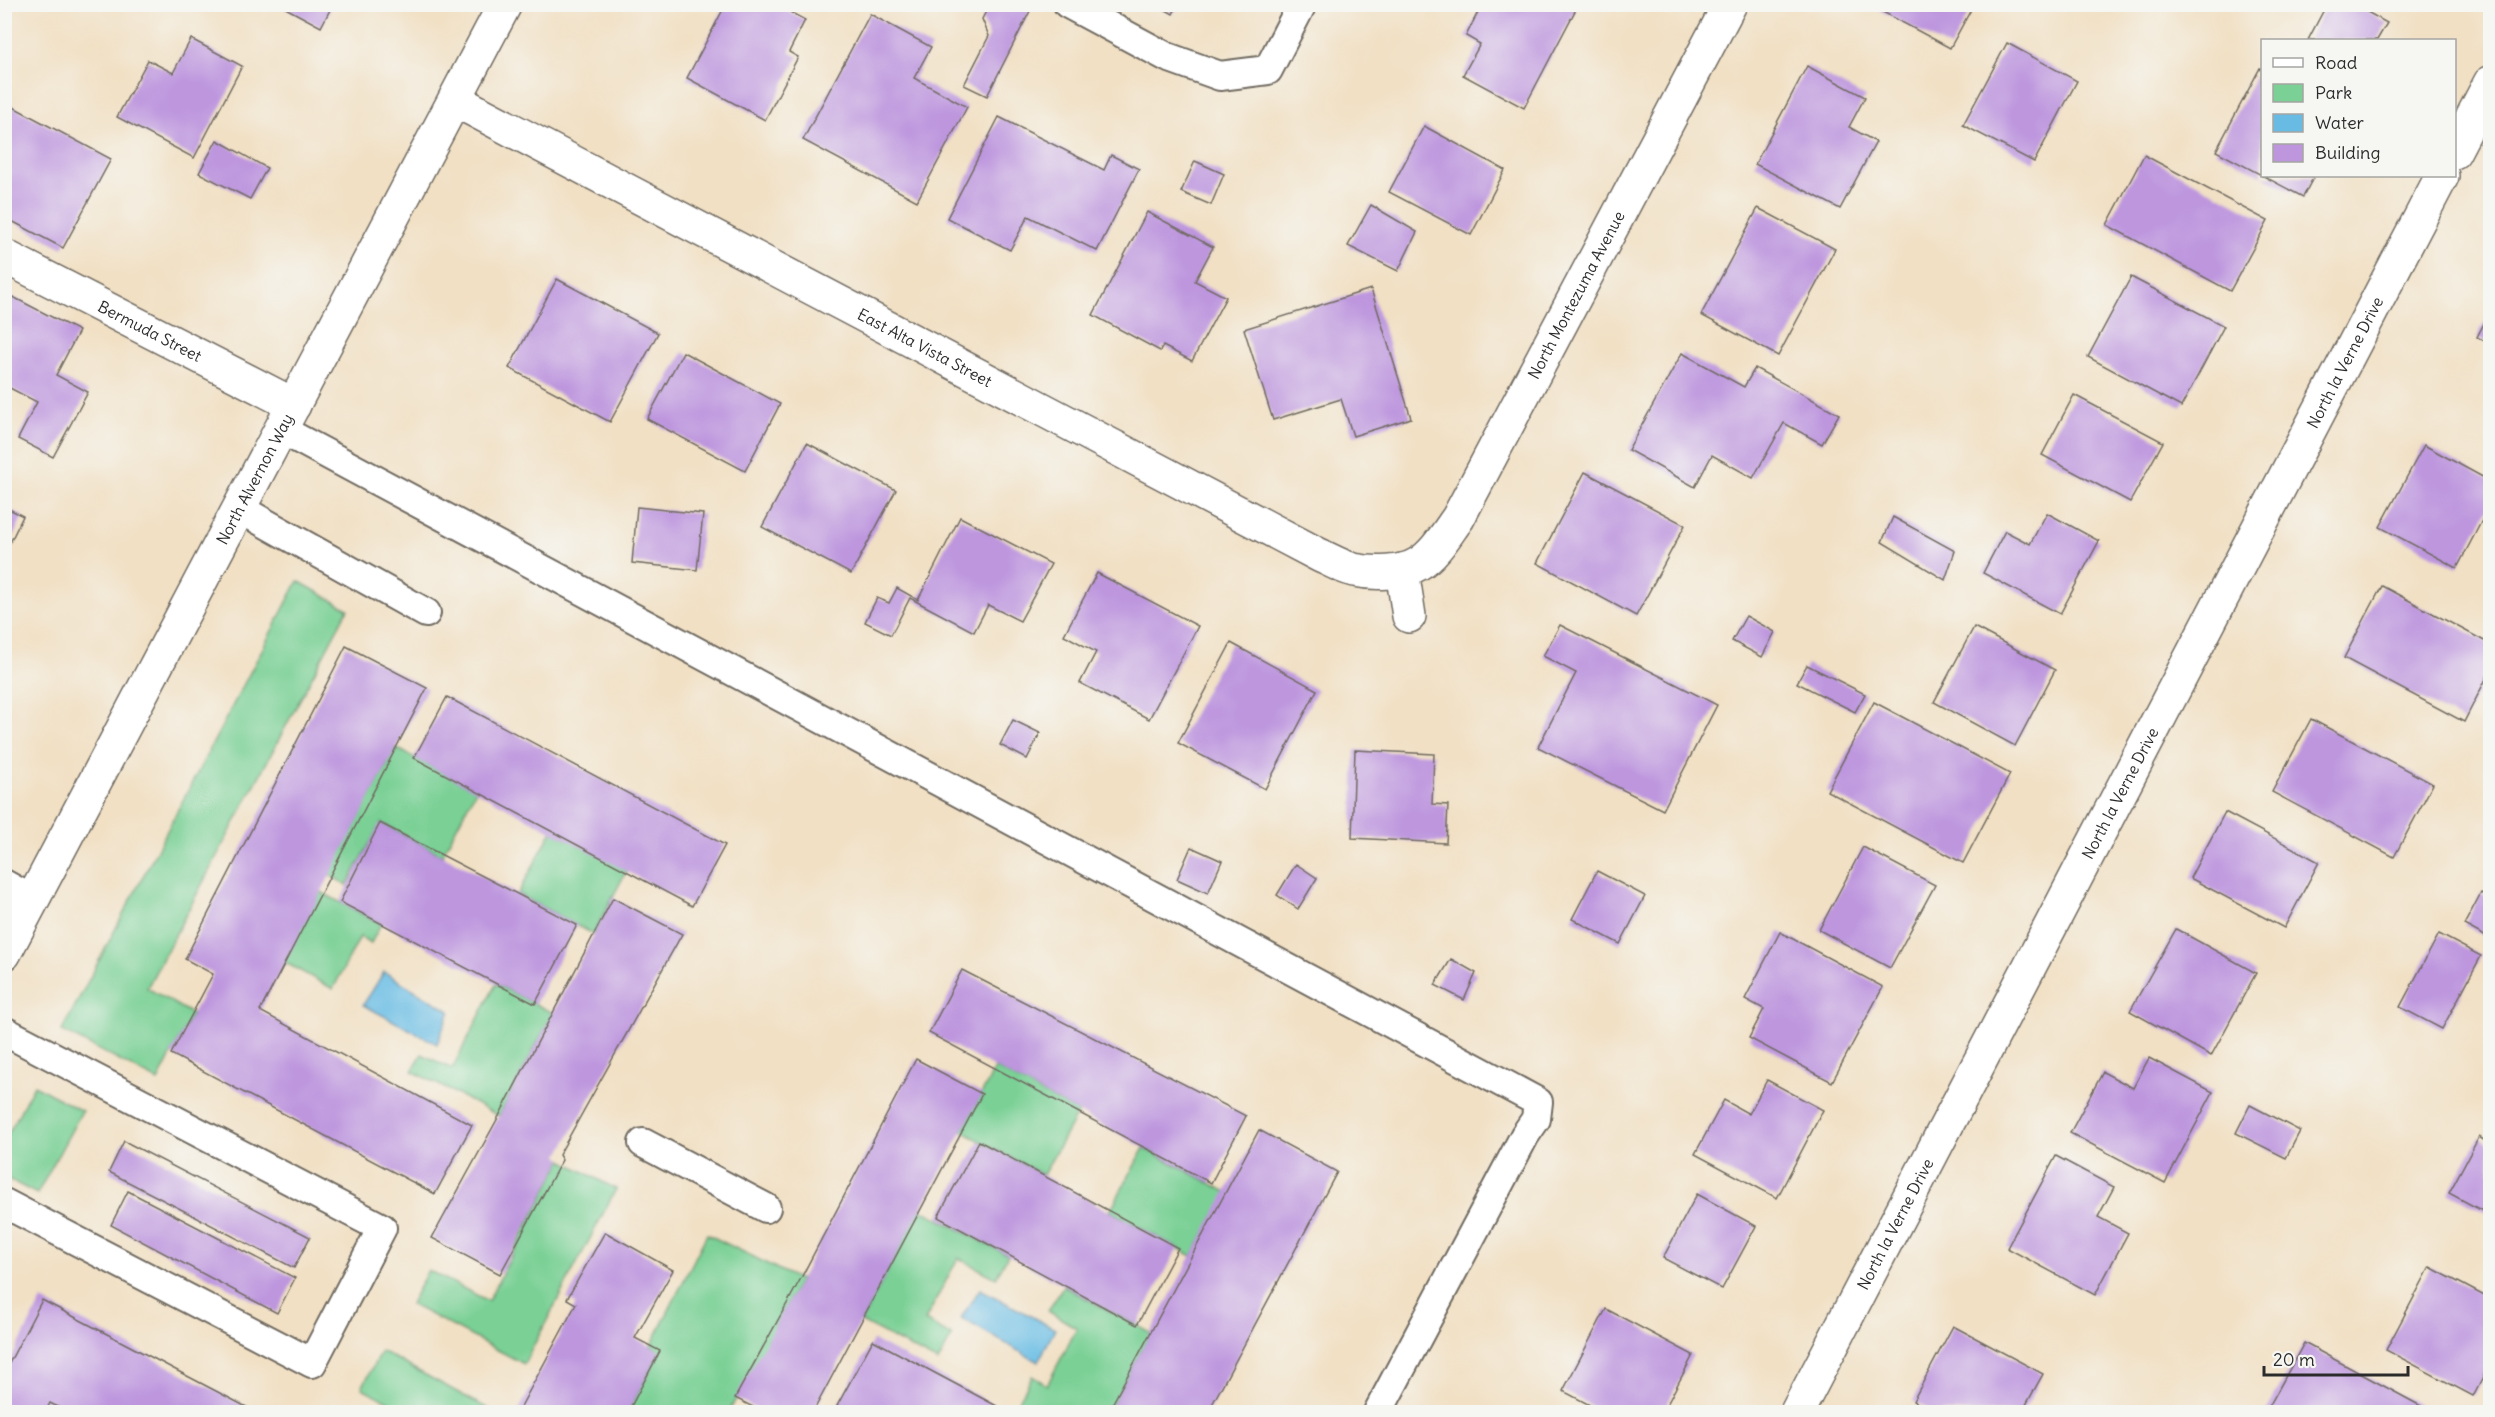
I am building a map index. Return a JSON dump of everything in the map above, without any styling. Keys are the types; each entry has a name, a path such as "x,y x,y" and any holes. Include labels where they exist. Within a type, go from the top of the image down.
{"street":[{"name":"North Alvernon Way","path":"4,954 505,4"},
{"name":"North Montezuma Avenue","path":"1402,570 1418,565 1437,547 1458,518 1730,4"},
{"path":"2456,148 2490,83"},
{"name":"East Alta Vista Street","path":"455,99 1319,555 1353,570 1378,572 1402,570"},
{"name":"North la Verne Drive","path":"1797,1413 2441,177"},
{"name":"Bermuda Street","path":"4,256 288,417"},
{"path":"1402,570 1409,616"}],"lane":[{"path":"1068,4 1167,57 1220,76 1268,70 1302,4"},
{"path":"288,417 1538,1102 1536,1119 1525,1135 1378,1413"},
{"path":"240,509 426,613"},
{"path":"4,884 33,900"},
{"path":"4,1031 382,1228 312,1363 4,1203"},
{"path":"643,1143 766,1208"}],"green space":[{"path":"298,581 348,609 147,988 192,1014 158,1081 62,1031"},
{"path":"396,748 476,790 442,855 381,823 347,885 329,875"},
{"path":"552,831 627,870 593,934 518,894"},
{"path":"321,892 381,924 371,943 360,937 333,989 284,962"},
{"path":"496,984 553,1013 499,1116 412,1071 422,1054 452,1069"},
{"path":"995,1068 1078,1112 1043,1175 962,1131"},
{"path":"34,1085 82,1111 37,1194 4,1177 5,1140"},
{"path":"1144,1148 1227,1192 1192,1256 1110,1211"},
{"path":"562,1160 616,1189 524,1364 410,1304 428,1270 488,1301"},
{"path":"920,1209 1008,1255 996,1278 958,1258 925,1321 952,1336 938,1362 861,1322"},
{"path":"707,1234 800,1280 729,1412 628,1412 660,1352 651,1346"},
{"path":"1063,1286 1151,1333 1108,1412 1013,1412 1032,1376 1047,1385 1077,1328 1048,1311"},
{"path":"381,1351 494,1412 409,1412 362,1388"}],"water":[{"path":"384,972 450,1011 437,1044 363,1005"},
{"path":"980,1289 1055,1329 1038,1362 961,1318"}],"building":[{"path":"278,4 333,4 321,27"},
{"path":"726,4 775,4 805,20 789,52 798,57 765,120 687,78"},
{"path":"990,4 1017,4 1030,11 987,96 964,85 989,36 982,19"},
{"path":"1155,4 1178,4 1173,14"},
{"path":"1482,4 1568,4 1576,9 1524,108 1463,75 1480,44 1466,36"},
{"path":"1868,4 1974,4 1950,48"},
{"path":"2327,4 2353,4 2387,23 2378,39 2309,39"},
{"path":"870,14 931,47 914,78 967,107 917,201 803,140"},
{"path":"191,39 242,66 194,158 117,117 148,60 173,73"},
{"path":"2007,43 2077,81 2034,162 1963,125"},
{"path":"1807,66 1865,97 1849,127 1876,142 1840,209 1755,164"},
{"path":"2260,68 2261,68 2261,174 2216,151"},
{"path":"4,102 111,159 63,248 4,217"},
{"path":"999,117 1104,170 1111,155 1139,169 1097,251 1028,216 1010,250 947,218"},
{"path":"1424,126 1505,170 1471,235 1389,192"},
{"path":"217,140 267,168 250,199 199,173"},
{"path":"2144,155 2268,221 2230,291 2107,225"},
{"path":"1195,161 1224,174 1211,205 1181,192"},
{"path":"2265,177 2313,177 2303,197"},
{"path":"1371,205 1417,232 1398,271 1348,246"},
{"path":"1758,208 1835,249 1778,356 1701,315"},
{"path":"1147,212 1213,247 1195,281 1226,297 1192,361 1163,346 1160,351 1093,315"},
{"path":"2131,277 2224,326 2181,407 2088,357"},
{"path":"557,279 658,333 610,422 509,368"},
{"path":"1371,289 1411,418 1353,436 1341,399 1273,420 1244,329"},
{"path":"13,297 79,331 56,375 88,392 53,457 18,439 37,402 4,385 4,313"},
{"path":"2490,312 2490,344 2477,337"},
{"path":"683,352 780,404 745,471 647,419"},
{"path":"1682,353 1744,387 1755,368 1839,414 1822,444 1784,423 1753,478 1712,455 1695,487 1628,450"},
{"path":"2074,395 2163,442 2130,502 2042,455"},
{"path":"807,443 896,490 851,574 762,527"},
{"path":"2424,445 2490,481 2490,505 2457,568 2380,527"},
{"path":"1585,472 1685,525 1636,616 1537,563"},
{"path":"5,507 23,516 5,553"},
{"path":"637,507 703,514 697,570 632,563"},
{"path":"2047,513 2099,541 2060,614 1983,573 2005,531 2030,544"},
{"path":"960,517 1051,564 1020,621 988,605 974,632 910,598 891,635 865,622 877,598 889,603 897,588 918,600"},
{"path":"1893,517 1955,551 1945,580 1882,542"},
{"path":"1097,573 1198,626 1149,719 1080,683 1096,652 1064,635"},
{"path":"2382,586 2490,644 2490,671 2464,722 2344,658"},
{"path":"1746,616 1775,632 1762,657 1732,641"},
{"path":"1560,625 1717,705 1663,810 1538,747 1576,673 1543,656"},
{"path":"1974,627 2055,670 2015,746 1934,702"},
{"path":"1231,643 1317,690 1265,789 1178,743"},
{"path":"346,646 427,688 260,1011 472,1125 435,1194 171,1054 213,974 185,959"},
{"path":"1807,665 1865,694 1855,712 1797,683"},
{"path":"447,697 725,845 692,906 414,758"},
{"path":"1874,702 2010,774 1963,863 1827,791"},
{"path":"2311,719 2433,784 2394,857 2272,792"},
{"path":"1013,720 1040,733 1027,759 1000,745"},
{"path":"1355,750 1434,754 1432,804 1448,805 1446,843 1352,838"},
{"path":"2225,812 2319,862 2284,928 2190,878"},
{"path":"380,823 577,925 535,1004 340,902"},
{"path":"1191,847 1222,861 1208,893 1177,879"},
{"path":"1863,847 1935,885 1890,968 1819,930"},
{"path":"1296,864 1317,878 1298,909 1277,895"},
{"path":"1597,871 1645,896 1620,944 1572,919"},
{"path":"2481,893 2490,898 2490,939 2464,925"},
{"path":"613,898 682,934 559,1155 562,1160 500,1274 432,1238 499,1116"},
{"path":"2176,929 2256,973 2211,1056 2130,1011"},
{"path":"1780,932 1883,987 1832,1082 1749,1038 1764,1009 1745,999"},
{"path":"2439,934 2481,956 2442,1029 2400,1007"},
{"path":"1451,959 1476,973 1464,1000 1435,985"},
{"path":"962,970 1246,1116 1211,1183 929,1033"},
{"path":"2149,1058 2213,1092 2165,1183 2070,1133 2103,1072 2133,1088"},
{"path":"916,1059 982,1094 813,1412 763,1412 735,1398"},
{"path":"1767,1080 1823,1110 1777,1198 1695,1154 1724,1100 1749,1114"},
{"path":"2250,1105 2300,1131 2286,1158 2236,1133"},
{"path":"1259,1130 1337,1172 1208,1412 1108,1412"},
{"path":"2479,1137 2490,1144 2490,1215 2449,1193"},
{"path":"124,1141 310,1237 294,1268 109,1172"},
{"path":"979,1141 1178,1248 1137,1325 938,1217"},
{"path":"2056,1156 2114,1187 2098,1217 2128,1233 2095,1295 2007,1248"},
{"path":"128,1191 295,1278 277,1313 111,1225"},
{"path":"1697,1194 1756,1226 1722,1289 1663,1258"},
{"path":"605,1232 673,1270 635,1338 660,1351 628,1412 518,1412 576,1304 567,1299"},
{"path":"2430,1267 2490,1299 2490,1363 2473,1396 2386,1350"},
{"path":"42,1300 256,1412 68,1412 50,1403 45,1412 4,1412 4,1373"},
{"path":"1606,1309 1693,1355 1663,1412 1603,1412 1563,1391"},
{"path":"1953,1326 2043,1374 2022,1412 1934,1412 1913,1401"},
{"path":"873,1340 1008,1412 850,1412 837,1406"},
{"path":"2304,1343 2432,1412 2266,1412"}]}
